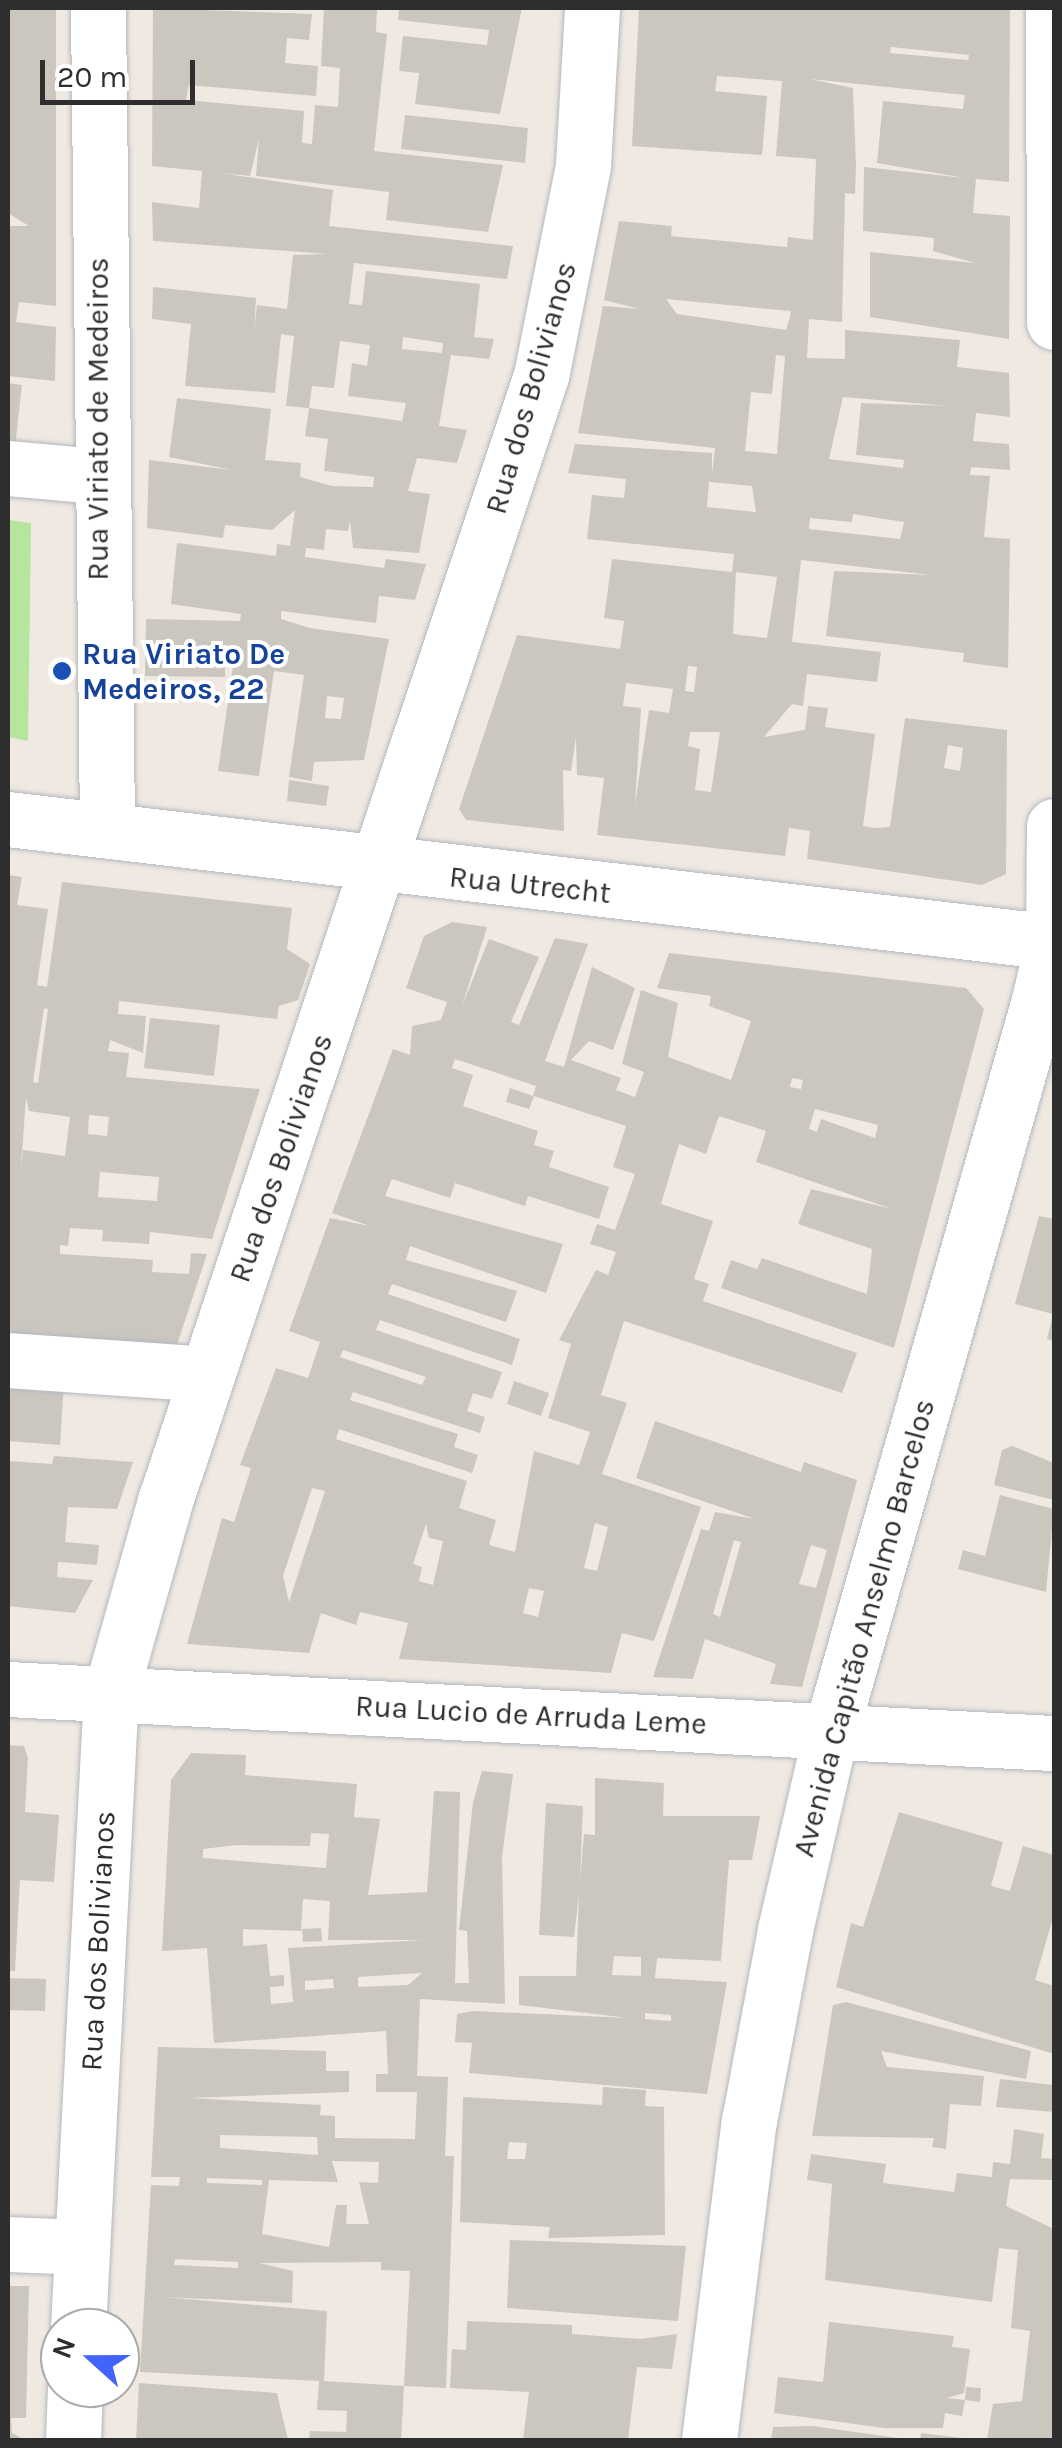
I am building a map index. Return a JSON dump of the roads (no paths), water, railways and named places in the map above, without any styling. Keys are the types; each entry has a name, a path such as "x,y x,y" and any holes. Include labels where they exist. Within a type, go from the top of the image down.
{"street":[{"name":"Rua Viriato de Medeiros","path":"98,8 96,476 107,830"},
{"name":"Rua dos Bolivianos","path":"79,2308 111,1692 207,1374 379,869 556,317 583,164 592,8"},
{"path":"1053,8 1054,322"},
{"path":"8,468 96,476"},
{"name":"Rua Utrecht","path":"8,819 379,869 1054,942"},
{"name":"Avenida Capitão Anselmo Barcelos","path":"709,2440 749,2122 832,1731 1054,942 1054,826"},
{"path":"8,1360 207,1374"},
{"name":"Rua Lucio de Arruda Leme","path":"8,1689 1054,1743"},
{"path":"8,2244 82,2247"},
{"path":"73,2440 74,2408"}],"place":[{"name":"Rua Viriato De Medeiros, 22","path":"62,671"}]}
